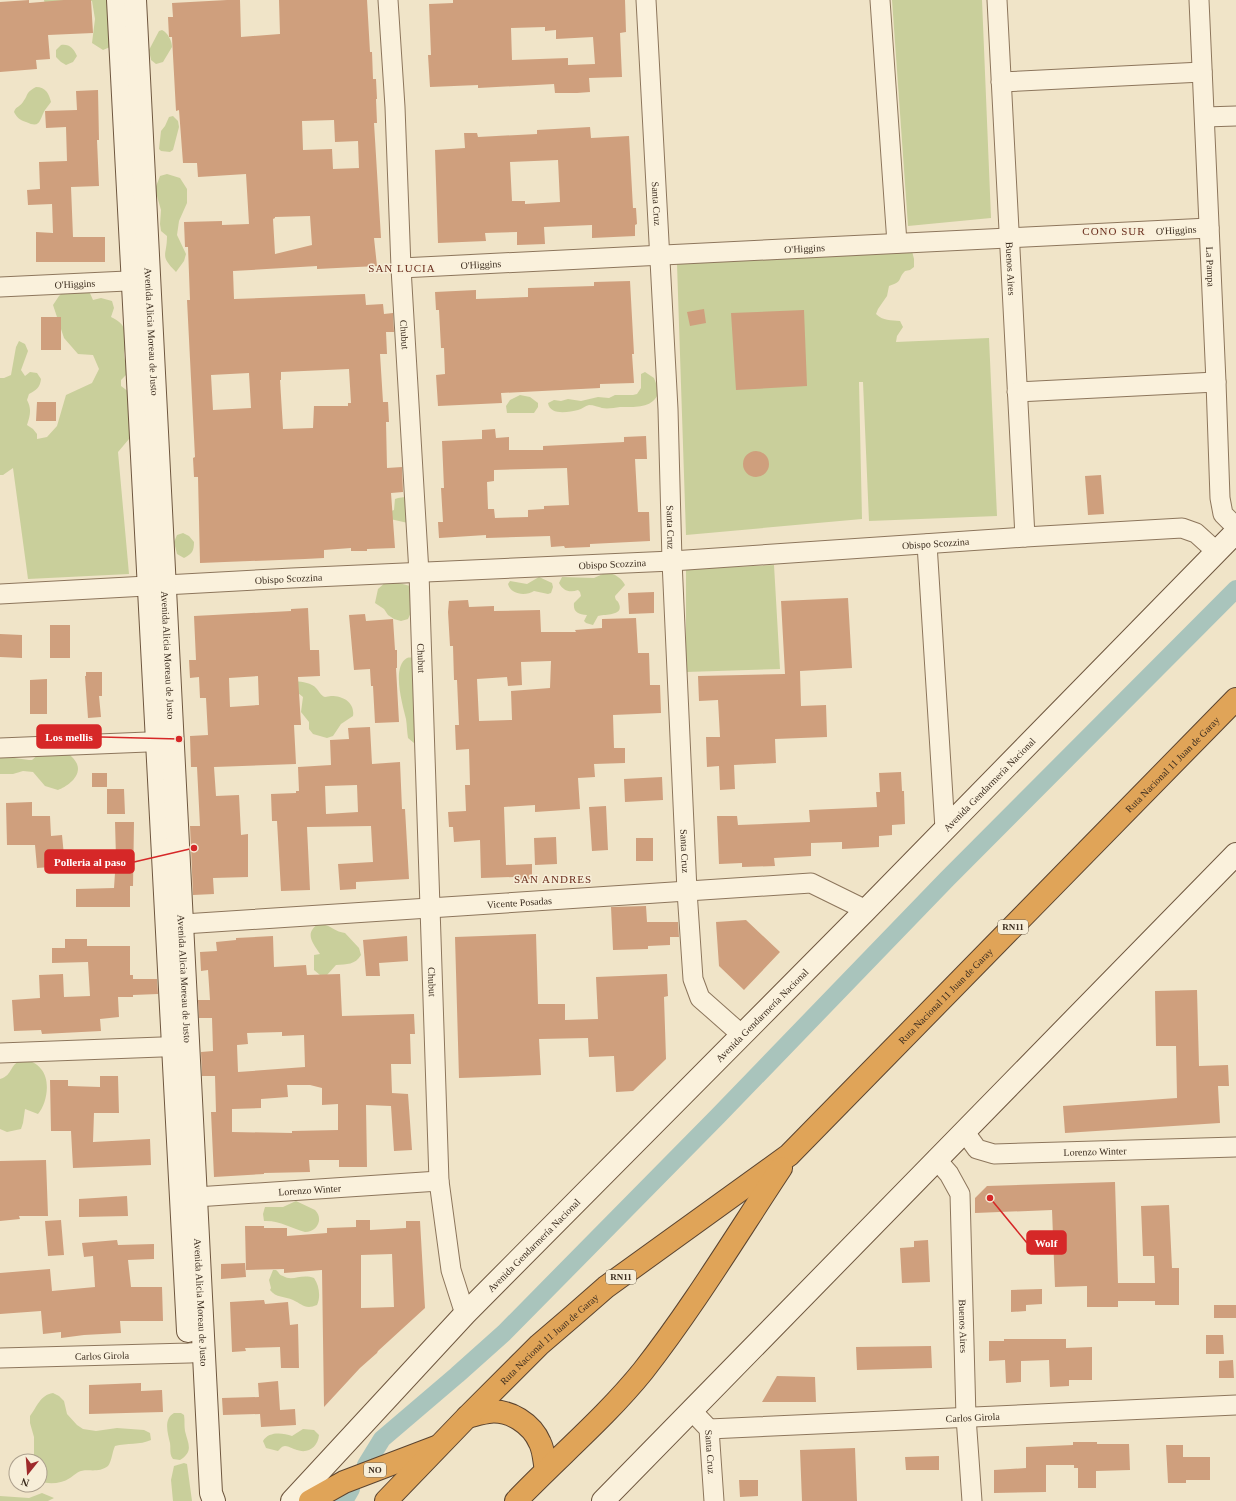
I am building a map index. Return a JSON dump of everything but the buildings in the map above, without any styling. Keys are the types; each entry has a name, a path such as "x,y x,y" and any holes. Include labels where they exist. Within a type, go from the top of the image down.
{"highway":[{"name":"Ruta Nacional 11 Juan de Garay","path":"386,1501 442,1444 467,1416 539,1345 606,1287 789,1156 1236,699"},
{"name":"Ruta Nacional 11 Juan de Garay","path":"516,1501 546,1470 596,1424 642,1371 688,1310 789,1156"},
{"path":"467,1416 490,1412 507,1414 522,1420 534,1430 541,1444 546,1470"},
{"name":"NO","path":"310,1501 344,1482 442,1444"}],"main road":[{"name":"Avenida Alicia Moreau de Justo","path":"118,0 141,280 197,1353 198,1501"},
{"name":"Avenida Alicia Moreau de Justo","path":"135,0 141,280"},
{"name":"Avenida Gendarmería Nacional","path":"292,1501 465,1314 866,910 1236,532"},
{"path":"603,1501 1236,854"},
{"name":"Avenida Alicia Moreau de Justo","path":"197,1353 211,1493 214,1501"}],"street":[{"name":"Chubut","path":"388,0 395,107 401,268 419,573 439,1181 451,1270 465,1314"},
{"name":"Santa Cruz","path":"646,0 668,409 672,561 687,891 693,979 700,998 742,1035"},
{"path":"880,0 897,243"},
{"name":"Buenos Aires","path":"998,0 1025,537"},
{"name":"La Pampa","path":"1199,0 1220,498 1223,514 1236,527"},
{"path":"1001,82 1202,72"},
{"path":"1205,117 1236,116"},
{"name":"O'Higgins","path":"401,268 1209,228"},
{"name":"O'Higgins","path":"0,287 141,280"},
{"path":"1017,392 1216,382"},
{"name":"Obispo Scozzina","path":"0,594 672,561 1182,528 1196,533 1217,552"},
{"path":"927,544 945,829"},
{"path":"0,748 165,741"},
{"name":"Vicente Posadas","path":"174,925 811,883 866,910"},
{"path":"0,1053 181,1047"},
{"name":"Lorenzo Winter","path":"964,1131 977,1149 994,1154 1236,1146"},
{"name":"Buenos Aires","path":"936,1159 949,1174 960,1194 966,1417 972,1501"},
{"name":"Lorenzo Winter","path":"189,1198 439,1181"},
{"name":"Carlos Girola","path":"0,1358 197,1353"},
{"name":"Carlos Girola","path":"708,1429 1236,1406"},
{"name":"Santa Cruz","path":"691,1410 708,1429 714,1501"}],"green space":[{"path":"44,0 75,0 45,5"},
{"path":"75,0 127,0 115,45 103,50 92,43 95,19 92,1"},
{"path":"892,0 982,0 991,218 908,226"},
{"path":"162,30 169,37 172,47 163,62 156,64 151,60 149,50 159,31"},
{"path":"61,45 69,46 74,51 77,56 73,62 66,65 56,57 56,50"},
{"path":"36,87 45,90 51,102 39,122 37,124 31,124 20,120 14,112 22,104 29,92"},
{"path":"173,116 178,121 179,127 173,150 170,152 161,151 159,149 161,131 169,117"},
{"path":"167,174 180,178 187,189 187,203 179,221 177,235 186,254 184,261 176,272 167,262 165,256 167,236 161,231 161,210 155,189 160,176"},
{"path":"912,251 914,267 905,271 899,281 889,286 887,296 876,314 884,319 900,321 903,327 897,336 896,342 989,338 997,516 869,521 863,382 859,382 862,519 686,535 677,264"},
{"path":"67,288 89,291 93,300 101,298 112,301 114,308 111,317 124,327 127,338 128,343 124,353 128,370 126,375 121,380 121,386 129,392 131,430 129,439 118,452 129,574 28,579 13,468 3,475 0,475 0,378 11,375 16,347 19,341 25,344 28,351 21,370 25,376 30,372 37,373 41,379 39,386 36,390 29,394 27,400 30,406 30,412 27,425 37,434 37,439 47,437 57,426 66,395 92,383 99,369 93,355 78,354 64,338 53,305"},
{"path":"645,372 654,378 659,391 657,397 653,401 643,406 602,408 589,405 570,412 560,412 552,410 549,407 548,403 554,400 561,401 568,399 581,401 598,397 609,398 615,395 637,394 641,388 641,374"},
{"path":"520,395 530,397 538,403 538,407 534,413 507,413 506,406 510,400"},
{"path":"405,497 408,499 408,523 390,519 391,511 394,510 395,499"},
{"path":"183,533 189,536 194,542 192,552 184,558 177,554 174,542 177,535"},
{"path":"774,565 780,669 686,672 686,569"},
{"path":"605,573 611,573 617,576 625,585 615,596 615,599 619,603 619,611 613,614 598,616 593,625 586,623 584,621 587,615 579,613 574,609 574,603 581,596 580,592 578,590 567,591 559,583 562,577 594,578"},
{"path":"539,577 552,583 553,587 551,593 548,594 534,591 527,594 519,594 512,590 508,584 510,581 527,584"},
{"path":"388,580 410,586 414,606 408,619 401,621 394,619 388,615 384,609 375,603 378,589"},
{"path":"413,657 419,739 414,743 408,738 406,719 399,687 402,663 407,658"},
{"path":"296,681 312,685 322,696 336,696 348,701 352,707 353,716 341,724 333,736 327,738 313,734 309,729 309,722 301,712 303,697 298,693"},
{"path":"66,752 76,762 78,768 77,773 76,777 69,784 58,790 45,786 33,772 23,771 13,774 0,774 0,756 32,760 40,753"},
{"path":"318,924 326,925 337,931 345,933 359,948 361,955 359,958 350,963 336,965 327,975 320,975 314,970 314,955 320,954 311,939 311,931"},
{"path":"24,1059 38,1065 44,1074 47,1085 46,1098 38,1114 25,1109 21,1129 7,1132 0,1129 0,1079 7,1075 15,1064"},
{"path":"296,1201 315,1210 318,1214 319,1221 313,1230 305,1232 280,1223 264,1221 263,1214 265,1207 283,1207"},
{"path":"273,1270 276,1270 287,1278 305,1276 314,1278 319,1291 317,1305 307,1307 293,1300 272,1293 270,1290 269,1280"},
{"path":"53,1393 64,1401 67,1414 83,1429 96,1431 117,1428 144,1430 150,1433 151,1440 142,1443 115,1446 109,1464 105,1468 98,1470 84,1470 67,1480 48,1483 48,1453 34,1453 34,1437 30,1423 30,1416 39,1402 49,1394"},
{"path":"174,1413 181,1413 184,1415 185,1431 189,1447 187,1454 180,1460 173,1459 172,1457 167,1431 168,1419"},
{"path":"303,1429 314,1430 319,1435 317,1443 309,1450 301,1451 285,1446 278,1451 266,1448 263,1441 272,1434 285,1434 292,1436"},
{"path":"184,1463 187,1464 192,1501 173,1501 171,1480 174,1466"},
{"path":"42,1493 54,1498 48,1501 0,1501 0,1496 29,1498"}],"waterway":[{"path":"366,1465 382,1439 504,1333 718,1116 947,879 1236,589"},
{"path":"344,1501 351,1489"}],"place":[{"name":"Los mellis","path":"179,739"},
{"name":"Polleria al paso","path":"194,848"},
{"name":"Wolf","path":"990,1198"}],"district":[{"name":"CONO SUR","path":"1114,231"},
{"name":"SAN LUCIA","path":"402,268"},
{"name":"SAN ANDRES","path":"553,879"}]}
